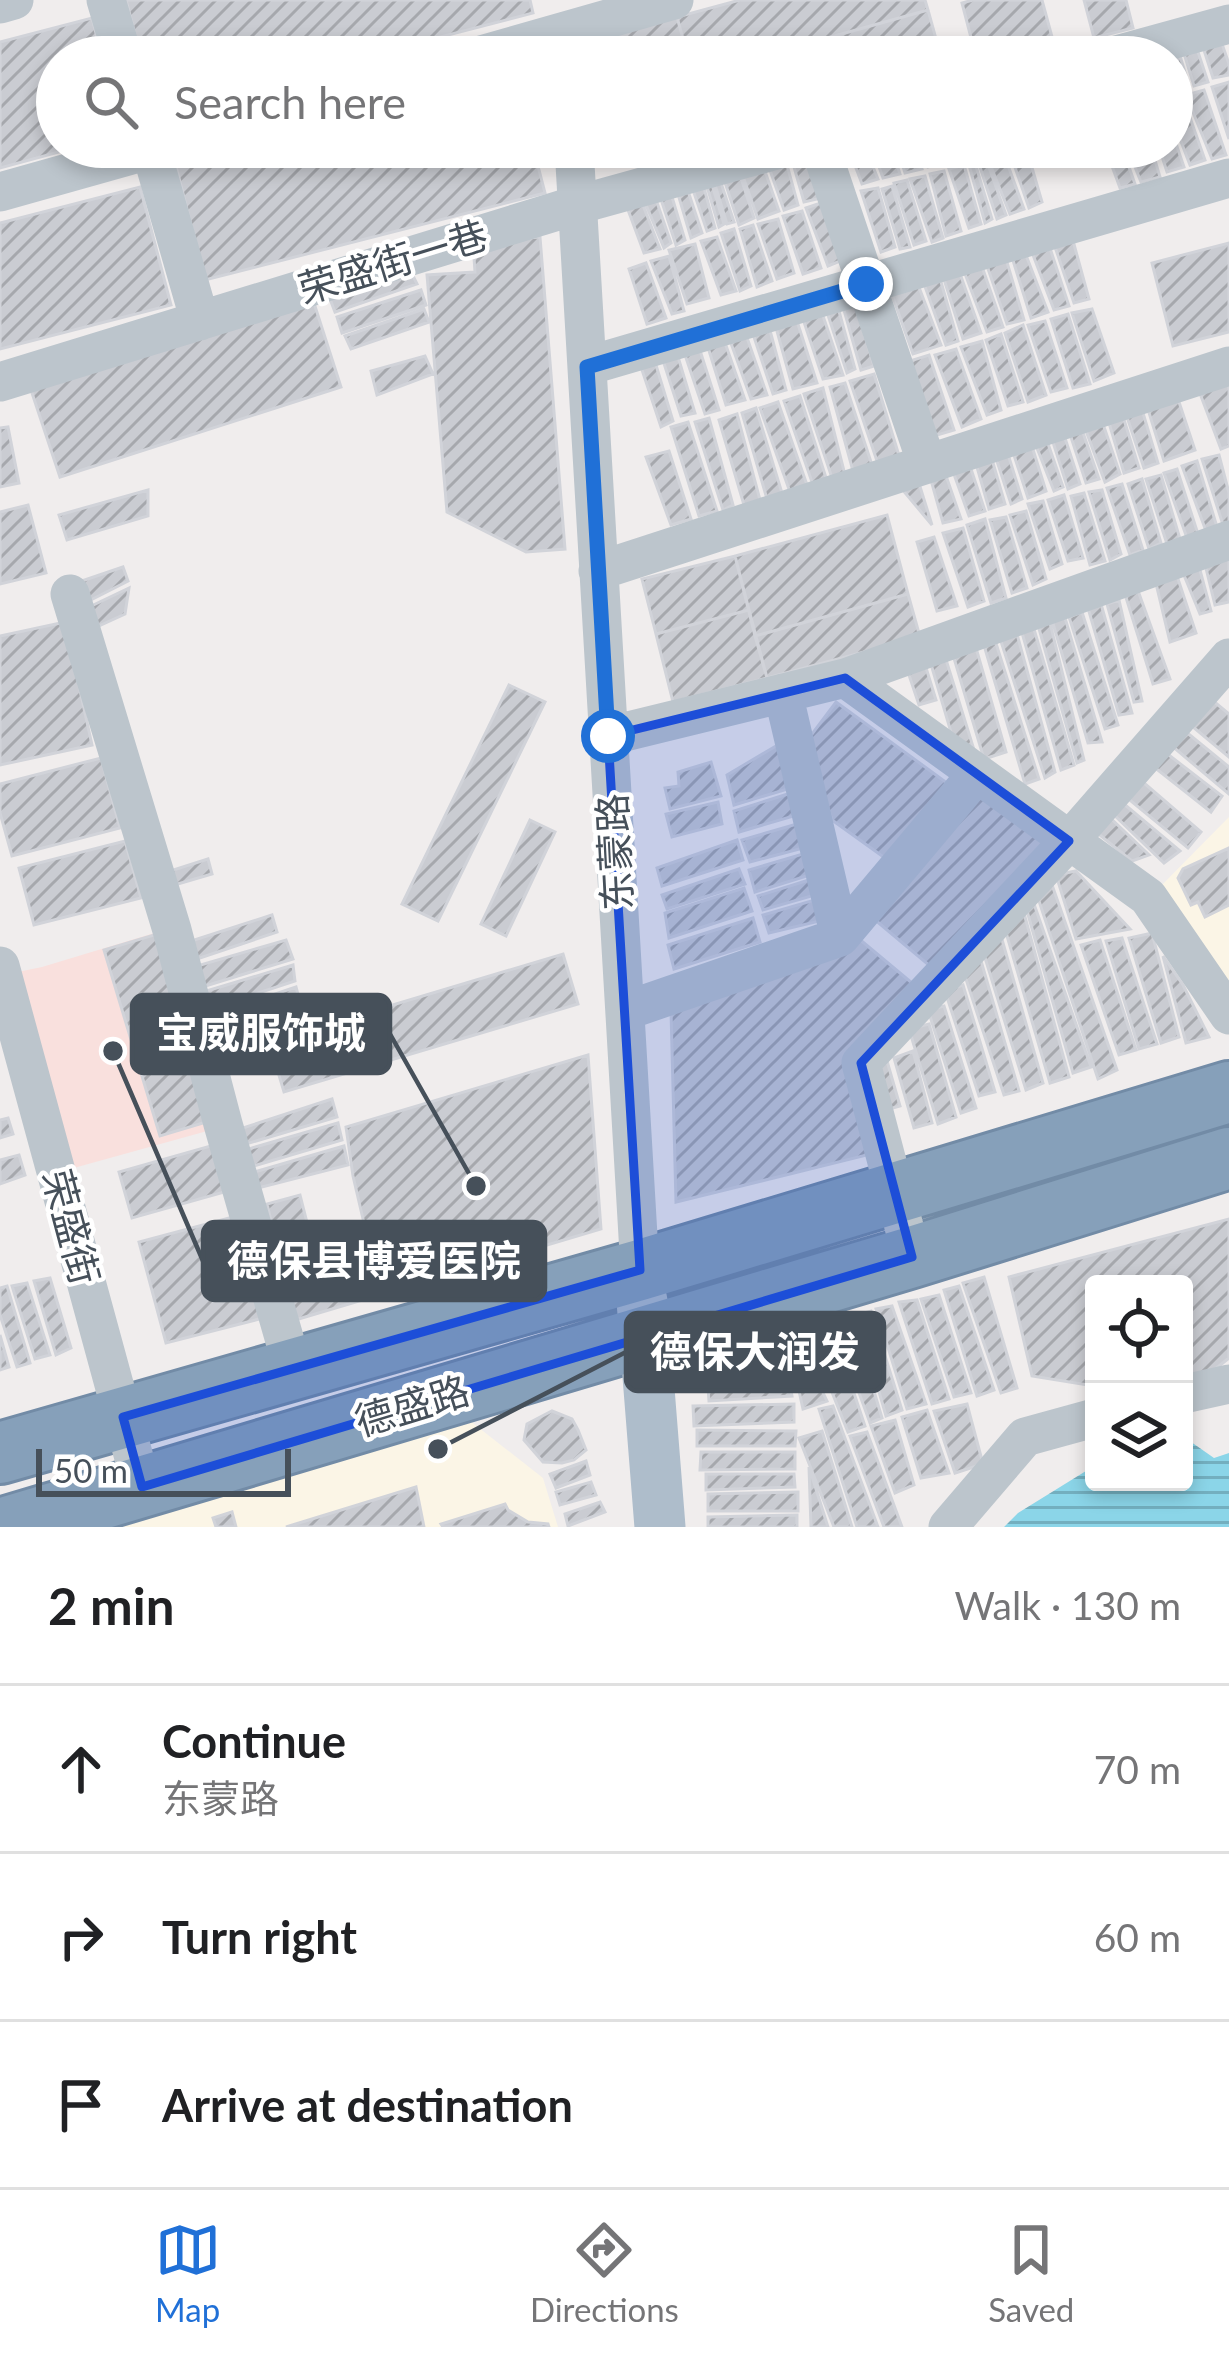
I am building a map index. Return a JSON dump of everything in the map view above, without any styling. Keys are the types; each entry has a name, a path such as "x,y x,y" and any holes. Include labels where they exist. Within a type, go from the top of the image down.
{"highway":[{"path":"0,1453 640,1270 1229,1091"},
{"name":"德盛路","path":"7,1527 1229,1158"}],"main road":[{"path":"640,1270 660,1527"}],"street":[{"path":"0,4 14,0"},
{"path":"106,0 117,36"},
{"path":"567,29 674,0"},
{"path":"1185,36 1229,24"},
{"path":"0,192 83,168"},
{"path":"158,168 200,321"},
{"name":"东蒙路","path":"575,168 640,1270"},
{"name":"荣盛街一巷","path":"0,382 711,168"},
{"path":"827,168 927,464"},
{"path":"587,367 1229,178"},
{"path":"598,571 1229,366"},
{"path":"608,736 844,678 1229,540"},
{"path":"70,594 172,930 293,1369"},
{"path":"911,1257 861,1063 1069,841 1229,658"},
{"path":"844,678 1148,897 1229,1015"},
{"path":"783,693 840,937"},
{"path":"625,1012 840,937 977,774"},
{"name":"荣盛街","path":"0,966 142,1487"},
{"path":"1193,1392 1229,1384"},
{"path":"948,1527 1024,1437 1085,1420"}],"highlighted area":[{"path":"845,678 1069,841 861,1063 912,1257 142,1487 123,1417 640,1270 608,736"}],"shaded area":[{"path":"1229,817 1229,992 1157,890"},
{"path":"161,931 218,1128 63,1171 8,974"},
{"path":"469,1420 543,1478 558,1527 101,1527"}],"water":[{"path":"1193,1443 1214,1458 1229,1453 1229,1527 1004,1527 1018,1513 1085,1472 1085,1491 1193,1491"}],"building":[{"path":"126,0 530,0 533,13 444,36 135,36"},
{"path":"740,0 925,0 928,10 835,36 682,36 677,17"},
{"path":"1042,0 1052,36 971,36 962,3"},
{"path":"1084,0 1126,0 1133,28 1093,36"},
{"path":"928,10 935,36 835,36"},
{"path":"677,17 682,36 609,36"},
{"path":"92,18 97,36 36,36 36,158 0,168 0,42"},
{"path":"1220,38 1229,75 1213,78 1202,44"},
{"path":"1193,44 1208,82 1194,86 1193,83"},
{"path":"1229,82 1229,139 1212,87"},
{"path":"1204,90 1226,155 1212,159 1193,112 1193,93"},
{"path":"1193,126 1205,160 1193,164"},
{"path":"177,168 538,168 545,193 205,280"},
{"path":"740,168 764,168 779,211 758,219"},
{"path":"769,168 788,168 798,205 784,210"},
{"path":"794,168 817,168 826,197 804,202"},
{"path":"856,168 874,168 878,179 862,184"},
{"path":"879,168 898,168 900,174 883,178"},
{"path":"965,168 981,224 969,228 949,169"},
{"path":"970,168 977,168 992,219 985,223"},
{"path":"980,168 989,168 1006,215 997,219"},
{"path":"992,168 1009,168 1024,209 1010,214"},
{"path":"1015,168 1032,168 1042,202 1029,208"},
{"path":"1113,168 1129,168 1135,184 1120,188"},
{"path":"1135,168 1157,168 1160,177 1141,182"},
{"path":"738,169 754,218 739,225 722,173"},
{"path":"944,171 961,231 946,236 930,174"},
{"path":"925,176 943,238 932,242 910,179"},
{"path":"701,177 715,228 707,231 690,181"},
{"path":"719,177 734,222 727,224 713,178"},
{"path":"710,178 724,224 719,227 705,180"},
{"path":"907,180 926,241 914,245 894,183"},
{"path":"685,182 702,233 691,238 675,184"},
{"path":"892,186 910,247 900,249 882,189"},
{"path":"140,187 171,305 0,349 0,223"},
{"path":"657,187 669,187 685,240 676,245"},
{"path":"878,188 895,247 881,252 861,191"},
{"path":"653,191 671,243 664,248 642,195"},
{"path":"639,195 660,249 644,253 624,199"},
{"path":"824,202 843,260 828,266 806,208"},
{"path":"802,211 821,268 803,274 783,216"},
{"path":"778,219 794,273 777,279 758,224"},
{"path":"753,225 772,281 757,287 740,229"},
{"path":"734,229 751,286 740,291 721,233"},
{"path":"540,237 565,549 526,552 447,512 427,275 475,272 473,243"},
{"path":"717,237 736,291 721,295 701,241"},
{"path":"1072,237 1089,299 1074,303 1053,241"},
{"path":"1048,242 1069,306 1054,310 1030,247"},
{"path":"1229,243 1229,332 1173,346 1152,263"},
{"path":"695,244 709,298 687,304 669,250"},
{"path":"1024,250 1048,312 1031,318 1011,254"},
{"path":"1004,252 1024,320 1007,324 984,257"},
{"path":"669,256 684,311 672,314 651,261"},
{"path":"979,258 1003,327 987,332 961,263"},
{"path":"646,263 666,318 647,324 629,269"},
{"path":"958,268 981,333 963,339 942,273"},
{"path":"411,272 417,284 335,312 330,299"},
{"path":"939,275 958,341 946,345 923,281"},
{"path":"917,282 941,345 913,354 890,289"},
{"path":"421,290 426,305 342,333 337,317"},
{"path":"313,300 341,387 60,477 31,390"},
{"path":"854,300 874,366 861,370 842,303"},
{"path":"837,304 855,369 847,373 826,309"},
{"path":"424,309 429,322 351,349 345,336"},
{"path":"1092,309 1114,373 1094,381 1072,313"},
{"path":"821,310 843,375 823,379 802,316"},
{"path":"1068,314 1090,384 1073,388 1051,319"},
{"path":"796,318 817,383 793,389 775,324"},
{"path":"1045,321 1067,388 1051,392 1028,325"},
{"path":"768,323 786,390 773,394 751,328"},
{"path":"1023,325 1046,395 1028,402 1005,333"},
{"path":"744,329 767,395 751,399 728,335"},
{"path":"1001,334 1023,402 1008,406 986,340"},
{"path":"723,337 745,400 726,405 706,341"},
{"path":"697,341 719,410 705,414 682,346"},
{"path":"982,341 1001,410 987,415 961,347"},
{"path":"675,347 695,413 681,416 660,351"},
{"path":"956,349 981,419 962,427 935,355"},
{"path":"652,352 673,421 661,427 637,355"},
{"path":"929,355 954,430 934,436 910,361"},
{"path":"425,356 433,374 377,395 371,371"},
{"path":"1229,372 1229,446 1221,449 1196,383"},
{"path":"874,374 900,459 878,464 850,381"},
{"path":"845,383 872,465 853,471 830,387"},
{"path":"823,388 845,475 833,481 804,394"},
{"path":"1176,393 1195,450 1164,461 1146,403"},
{"path":"800,396 827,481 813,485 784,401"},
{"path":"778,402 807,485 790,492 760,408"},
{"path":"1140,403 1158,463 1144,468 1124,408"},
{"path":"756,408 782,493 767,499 742,413"},
{"path":"1121,410 1139,468 1124,473 1106,413"},
{"path":"737,414 760,500 744,505 719,420"},
{"path":"1100,415 1120,474 1105,482 1082,420"},
{"path":"709,418 733,505 723,510 695,422"},
{"path":"688,422 717,511 699,516 671,427"},
{"path":"1080,424 1099,479 1086,483 1068,428"},
{"path":"8,427 19,483 0,487 0,428"},
{"path":"1063,432 1080,484 1068,489 1051,436"},
{"path":"1045,435 1063,487 1054,491 1033,438"},
{"path":"1030,440 1046,491 1028,498 1011,446"},
{"path":"669,451 691,519 671,525 646,457"},
{"path":"1007,451 1022,499 1011,504 994,452"},
{"path":"1219,455 1229,493 1229,525 1224,528 1202,459"},
{"path":"991,456 1005,504 989,509 975,460"},
{"path":"1197,461 1217,527 1206,531 1182,466"},
{"path":"969,463 985,511 969,516 951,466"},
{"path":"1177,469 1198,534 1187,538 1164,473"},
{"path":"944,470 961,519 943,523 929,473"},
{"path":"1161,475 1180,539 1167,544 1146,479"},
{"path":"917,477 932,525 896,482"},
{"path":"1142,479 1161,543 1149,549 1128,484"},
{"path":"1122,484 1143,550 1130,555 1107,488"},
{"path":"148,490 148,516 67,540 59,515"},
{"path":"1102,490 1121,554 1110,560 1089,492"},
{"path":"1084,493 1105,561 1090,565 1071,496"},
{"path":"1064,495 1083,558 1068,561 1048,500"},
{"path":"1043,501 1062,564 1050,569 1028,504"},
{"path":"28,505 46,573 0,584 0,512"},
{"path":"1026,511 1046,579 1033,585 1010,515"},
{"path":"887,515 908,594 755,636 735,556"},
{"path":"1006,517 1027,588 1012,593 990,520"},
{"path":"985,519 1006,598 991,603 967,525"},
{"path":"963,528 984,601 968,607 943,533"},
{"path":"934,537 957,606 937,611 917,542"},
{"path":"1229,548 1229,602 1215,605 1203,556"},
{"path":"735,556 749,610 656,634 642,579"},
{"path":"1197,559 1211,611 1200,614 1179,563"},
{"path":"123,567 128,581 81,605 73,584"},
{"path":"1175,570 1196,633 1170,642 1154,575"},
{"path":"129,588 125,614 90,630 83,610"},
{"path":"1137,588 1170,679 1153,684 1124,591"},
{"path":"908,594 920,637 767,678 755,636"},
{"path":"1119,600 1142,701 1134,702 1107,604"},
{"path":"1101,604 1132,713 1119,715 1088,608"},
{"path":"749,610 767,678 673,702 656,634"},
{"path":"1082,612 1118,725 1105,729 1069,617"},
{"path":"1048,615 1084,760 1077,763 1036,618"},
{"path":"1065,618 1102,742 1088,743 1052,620"},
{"path":"1031,619 1074,765 1061,770 1019,622"},
{"path":"65,622 92,745 0,765 0,636"},
{"path":"1015,627 1055,772 1045,778 998,632"},
{"path":"993,634 1039,779 1025,784 981,635"},
{"path":"974,641 1006,752 984,759 951,648"},
{"path":"943,650 975,753 953,739 928,654"},
{"path":"923,658 936,700 919,705 905,663"},
{"path":"509,685 545,702 438,921 402,904"},
{"path":"1206,695 1229,714 1229,757 1187,722"},
{"path":"836,702 947,783 889,861 832,820 806,742"},
{"path":"1180,727 1229,767 1229,794 1166,741"},
{"path":"781,743 791,788 734,805 727,775"},
{"path":"1161,749 1222,796 1211,812 1149,763"},
{"path":"101,758 120,828 12,856 0,813 0,784"},
{"path":"711,762 721,796 670,809 665,788 679,786 678,772"},
{"path":"1137,777 1201,832 1188,848 1120,792"},
{"path":"977,784 1047,841 937,972 868,914"},
{"path":"791,793 797,815 739,832 734,811"},
{"path":"1118,799 1180,851 1164,863 1110,811"},
{"path":"718,802 722,824 672,837 666,814"},
{"path":"1102,810 1149,855 1132,861 1091,828"},
{"path":"530,820 555,832 506,936 481,924"},
{"path":"800,823 807,847 750,862 742,840"},
{"path":"737,840 743,860 662,886 657,868"},
{"path":"125,841 141,898 34,925 19,868"},
{"path":"1229,848 1229,905 1205,917 1198,902 1191,905 1178,878 1183,869"},
{"path":"806,853 813,874 755,892 749,870"},
{"path":"208,859 212,874 171,886 170,871"},
{"path":"739,869 745,884 667,909 662,895"},
{"path":"1076,871 1130,929 1076,939 1056,875"},
{"path":"812,879 815,895 763,910 758,896"},
{"path":"1051,882 1117,1070 1098,1079 1038,898"},
{"path":"744,888 752,911 669,938 665,913"},
{"path":"818,899 824,920 769,933 763,915"},
{"path":"1034,904 1091,1067 1073,1073 1027,911"},
{"path":"1022,906 1069,1077 1050,1083 1005,929"},
{"path":"272,915 277,932 191,961 188,942"},
{"path":"753,918 760,942 674,969 668,945"},
{"path":"999,929 1043,1083 1026,1090 982,948"},
{"path":"1152,933 1179,1037 1161,1043 1129,938"},
{"path":"157,934 213,1120 160,1136 104,950"},
{"path":"858,938 912,983 846,1060 867,1155 676,1202 671,1011"},
{"path":"1122,938 1157,1044 1139,1049 1106,941"},
{"path":"286,940 293,959 202,987 197,966"},
{"path":"1100,940 1136,1050 1119,1055 1081,945"},
{"path":"563,954 578,1004 284,1092 269,1042"},
{"path":"979,954 1019,1091 1004,1095 963,970"},
{"path":"1163,956 1183,985 1209,1037 1186,1043"},
{"path":"293,965 295,981 209,1009 203,992"},
{"path":"963,985 995,1092 979,1096 945,991"},
{"path":"296,987 300,1002 212,1029 210,1016"},
{"path":"944,1006 976,1108 961,1113 928,1010"},
{"path":"929,1024 956,1117 938,1124 909,1029"},
{"path":"913,1051 932,1123 914,1128 894,1058"},
{"path":"588,1055 601,1229 295,1320 267,1204 300,1195 313,1246 344,1239 352,1264 361,1262 358,1251 370,1249 346,1127"},
{"path":"887,1061 900,1106 886,1110 874,1076"},
{"path":"332,1099 337,1117 246,1144 240,1129"},
{"path":"8,1118 13,1134 0,1138 0,1120"},
{"path":"338,1123 342,1140 250,1167 245,1150"},
{"path":"221,1143 235,1189 132,1218 119,1172"},
{"path":"344,1146 348,1165 258,1188 251,1173"},
{"path":"19,1155 25,1175 0,1184 0,1160"},
{"path":"240,1215 267,1317 166,1343 139,1242"},
{"path":"1229,1219 1229,1358 1193,1381 1193,1275 1085,1275 1085,1385 1032,1376 1009,1277"},
{"path":"984,1277 1017,1388 1001,1393 963,1283"},
{"path":"50,1278 71,1348 56,1355 34,1281"},
{"path":"27,1283 50,1355 35,1359 12,1286"},
{"path":"7,1286 30,1363 17,1367 0,1315 0,1288"},
{"path":"959,1286 994,1390 977,1396 944,1290"},
{"path":"939,1295 971,1393 954,1397 921,1299"},
{"path":"917,1300 949,1399 932,1404 899,1302"},
{"path":"892,1306 926,1404 907,1409 876,1309"},
{"path":"871,1311 902,1410 886,1416 857,1315"},
{"path":"852,1318 882,1418 870,1423 834,1324"},
{"path":"831,1324 865,1426 848,1432 807,1330"},
{"path":"0,1335 9,1367 0,1370"},
{"path":"799,1342 827,1401 803,1409 794,1368"},
{"path":"790,1383 792,1396 709,1401 708,1388"},
{"path":"794,1404 794,1422 694,1426 693,1406"},
{"path":"967,1404 983,1464 955,1473 934,1411"},
{"path":"833,1406 878,1527 857,1527 819,1409"},
{"path":"927,1410 949,1473 921,1478 902,1417"},
{"path":"552,1411 572,1419 578,1430 586,1450 574,1460 543,1462 524,1440 527,1424"},
{"path":"895,1420 914,1485 895,1493 871,1426"},
{"path":"697,1430 796,1431 795,1446 697,1446"},
{"path":"822,1431 852,1527 834,1527 799,1438"},
{"path":"867,1432 902,1527 884,1527 850,1436"},
{"path":"701,1452 795,1452 795,1469 700,1470"},
{"path":"586,1461 590,1475 556,1488 550,1474"},
{"path":"809,1467 828,1527 811,1527"},
{"path":"706,1474 794,1474 795,1487 706,1490"},
{"path":"591,1482 596,1495 560,1505 556,1492"},
{"path":"416,1487 424,1527 286,1527"},
{"path":"798,1492 798,1511 708,1511 708,1494"},
{"path":"600,1502 605,1512 568,1526 565,1514"},
{"path":"505,1504 528,1522 549,1527 441,1524"},
{"path":"232,1512 236,1527 216,1527 213,1518"},
{"path":"797,1515 797,1527 708,1527 708,1517"}],"place":[{"name":"德保县博爱医院","path":"113,1051"},
{"name":"宝威服饰城","path":"476,1186"},
{"name":"德保大润发","path":"438,1449"}],"route":[{"path":"608,736 587,367 866,284"}]}
